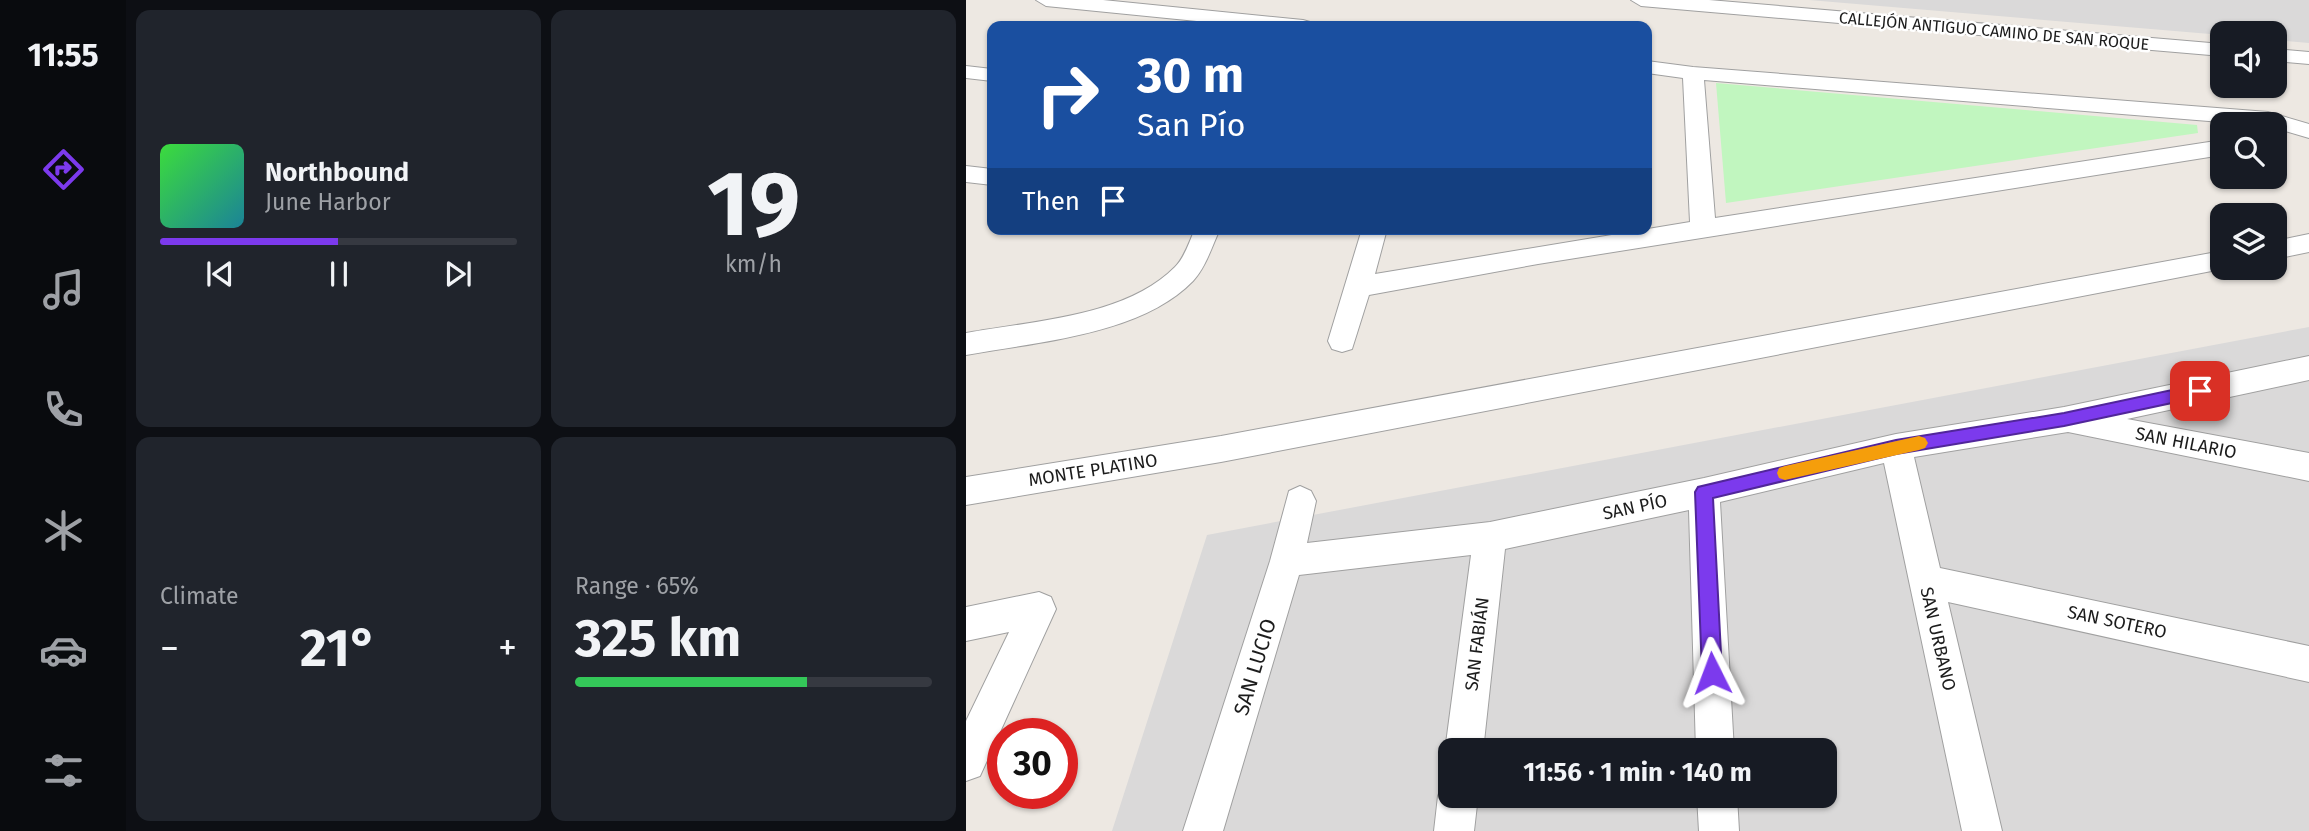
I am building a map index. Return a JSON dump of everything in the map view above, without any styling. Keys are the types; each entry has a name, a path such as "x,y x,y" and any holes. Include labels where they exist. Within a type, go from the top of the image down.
{"street":[{"path":"1046,0 1254,21"},
{"name":"CALLEJÓN ANTIGUO CAMINO DE SAN ROQUE","path":"1641,0 2210,49"},
{"path":"2287,56 2309,58"},
{"path":"1652,68 2268,119 2309,133"},
{"path":"966,72 987,74"},
{"path":"1693,73 1703,230"},
{"path":"2287,138 2309,133"},
{"path":"1359,287 1538,255 2210,150"},
{"path":"966,174 987,176"},
{"path":"966,344 1118,314 1158,297 1185,274 1205,235"},
{"path":"1342,341 1373,235"},
{"path":"1538,255 1540,235"},
{"path":"2287,248 2309,243"},
{"name":"MONTE PLATINO","path":"966,491 1221,449 2210,262"},
{"name":"SAN PÍO","path":"1287,561 1490,537 1704,492 1896,447 2064,420 2309,368"},
{"name":"SAN HILARIO","path":"2064,420 2309,467"},
{"name":"SAN URBANO","path":"1896,447 1982,831"},
{"path":"1704,492 1714,738"},
{"name":"SAN LUCIO","path":"1203,831 1287,561 1300,501"},
{"name":"SAN FABIÁN","path":"1466,738 1490,537"},
{"name":"SAN SOTERO","path":"1924,581 2309,664"},
{"path":"966,624 1039,609 966,762"},
{"path":"1454,831 1457,808"},
{"path":"1718,808 1719,831"}],"shaded area":[{"path":"1809,0 2309,0 2309,43 2287,41 2287,21 2210,21 2210,34"},
{"path":"2309,327 2309,831 1112,831 1207,535"}],"green space":[{"path":"1716,83 2197,125 2198,133 1726,203"}],"slow traffic":[{"path":"1785,473 1919,443"}],"route":[{"path":"1712,673 1704,492 1896,447 2064,420 2200,391"}]}
